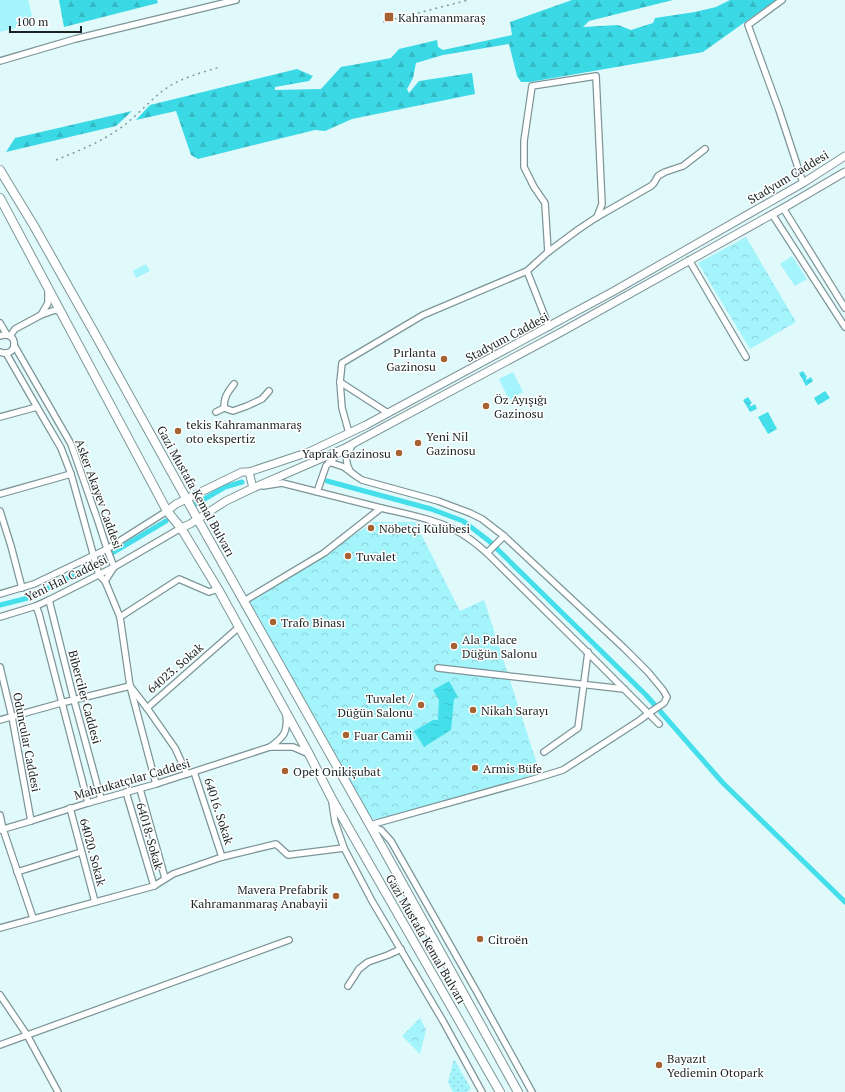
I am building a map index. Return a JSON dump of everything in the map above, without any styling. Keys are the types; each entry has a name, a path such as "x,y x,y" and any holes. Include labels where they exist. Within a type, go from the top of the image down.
{"highway":[{"name":"Gazi Mustafa Kemal Bulvarı","path":"0,170 34,226 95,334 518,1092"},
{"name":"Gazi Mustafa Kemal Bulvarı","path":"0,198 167,511 181,528 218,589 309,754 332,799 500,1092"}],"main road":[{"name":"Stadyum Caddesi","path":"167,511 176,504 242,472 249,472 308,452 388,413 614,291 782,196 845,156"},
{"name":"Stadyum Caddesi","path":"181,528 190,524 197,518 226,501 343,449 565,330 845,172"},
{"path":"782,196 780,198 785,207"},
{"path":"762,207 766,209 768,216"},
{"path":"690,247 694,249 696,253 691,259"},
{"path":"249,472 253,488"}],"street":[{"path":"0,61 75,39 236,0"},
{"path":"782,0 748,25 779,110 803,183"},
{"path":"548,252 545,203 534,187 524,167 524,141 532,86 596,76 602,204 597,217"},
{"path":"349,433 342,408 340,382 342,363 423,315 527,271 548,252 597,217 651,186 658,176 683,166 705,149"},
{"path":"785,207 845,308"},
{"path":"768,216 845,327"},
{"path":"691,259 746,357"},
{"path":"527,271 548,327"},
{"path":"41,315 48,302 48,289"},
{"path":"0,336 8,335 15,329 41,315 55,310 61,312"},
{"name":"Asker Akayev Caddesi","path":"0,323 8,335 14,340 14,346 11,352 3,353 61,448 71,474 99,575"},
{"name":"Asker Akayev Caddesi","path":"14,346 70,444 114,567"},
{"path":"340,382 388,413"},
{"path":"224,408 226,396 234,384"},
{"path":"216,412 224,408 233,411 247,406 262,399 269,391"},
{"path":"0,417 37,408"},
{"path":"352,473 346,460 347,453 354,443"},
{"path":"317,492 326,466 343,449"},
{"path":"329,462 344,467 362,480 438,501 482,519 504,536 624,648 648,672 667,697 664,703 563,770 540,778 370,825"},
{"path":"0,494 71,474"},
{"path":"253,488 282,483 441,524 461,533 487,553 624,689 651,712 659,724"},
{"path":"244,601 324,553 381,508"},
{"path":"0,511 22,588"},
{"name":"Yeni Hal Caddesi","path":"0,594 34,584 93,556 107,549 167,511"},
{"name":"Yeni Hal Caddesi","path":"0,617 36,606 49,600 114,567 181,528"},
{"path":"487,553 504,536"},
{"path":"105,581 114,567"},
{"path":"99,575 105,581 120,617 130,686 156,784"},
{"path":"120,617 179,579 209,592 218,589"},
{"name":"Biberciler Caddesi","path":"49,600 101,799"},
{"name":"Biberciler Caddesi","path":"36,606 88,803"},
{"name":"64023. Sokak","path":"130,686 147,708 239,627"},
{"path":"544,752 578,728 588,652"},
{"name":"Oduncular Caddesi","path":"0,667 12,717 31,821"},
{"path":"438,668 624,689"},
{"path":"0,720 130,686"},
{"name":"64016. Sokak","path":"147,708 175,748 187,774"},
{"name":"Mahrukatçılar Caddesi","path":"270,747 280,739 286,730 287,724 285,711"},
{"name":"Mahrukatçılar Caddesi","path":"2,830 70,808 140,789 270,747 294,747 309,754"},
{"name":"64016. Sokak","path":"194,772 222,857"},
{"path":"140,789 165,878"},
{"name":"64018. Sokak","path":"126,792 154,886"},
{"name":"Gazi Mustafa Kemal Bulvarı","path":"332,799 335,822 344,848 372,901 443,1021 482,1092"},
{"name":"64020. Sokak","path":"70,808 95,902"},
{"path":"0,815 2,830 33,918"},
{"name":"Gazi Mustafa Kemal Bulvarı","path":"370,825 381,830 391,840 532,1092"},
{"path":"0,928 154,886 173,874 222,857 276,844 288,855 344,848"},
{"path":"17,872 81,852"},
{"path":"0,1045 289,940"},
{"path":"348,986 359,969 368,962 401,949"},
{"path":"0,995 27,1035 58,1092"}],"green space":[{"path":"0,0 28,0 34,23 0,32"},
{"path":"59,0 157,0 158,3 64,27"},
{"path":"572,0 673,0 589,21 583,27 618,25 631,30 653,23 655,18 716,7 730,0 776,0 703,52 530,82 521,82 517,76 509,44 443,55 416,63 413,78 407,89 409,93 419,81 472,73 475,94 352,119 325,131 315,130 198,159 191,155 176,111 136,120 150,105 297,69 313,76 309,81 275,87 275,90 321,89 341,67 391,58 399,49 437,40 438,47 443,50 512,35 510,22"},
{"path":"132,111 116,126 6,152 15,138"},
{"path":"746,237 796,322 750,349 698,263"},
{"path":"792,256 807,279 795,286 780,264"},
{"path":"146,264 150,271 136,278 133,271"},
{"path":"513,372 523,392 509,400 499,379"},
{"path":"373,522 415,522 460,611 484,600 540,773 380,819 368,819 244,601 326,554"},
{"path":"420,1018 426,1030 420,1054 402,1036"},
{"path":"454,1059 471,1089 467,1092 453,1092 448,1082"}],"water":[{"path":"803,371 807,377 806,380 811,377 813,381 806,386 799,373"},
{"path":"825,391 830,398 818,405 814,398"},
{"path":"748,397 752,403 748,408 755,404 757,409 750,412 743,400"},
{"path":"768,412 777,429 768,434 758,417"},
{"path":"449,681 458,697 454,699 451,730 424,747 414,731 433,720 438,720 439,700 433,690"}],"waterway":[{"path":"327,481 431,509 463,521 489,541 646,695 722,782 845,902"},
{"path":"196,504 225,487 242,482"},
{"path":"112,553 166,521"},
{"path":"0,605 28,598 88,568"}],"railway":[{"path":"383,22 468,0"},
{"path":"56,160 111,135 127,123 165,89 179,81 220,67"}],"place":[{"name":"Kahramanmaraş","path":"389,17"},
{"name":"Pırlanta Gazinosu","path":"444,359"},
{"name":"Öz Ayışığı Gazinosu","path":"486,406"},
{"name":"tekis Kahramanmaraş oto ekspertiz","path":"178,431"},
{"name":"Yeni Nil Gazinosu","path":"418,443"},
{"name":"Yaprak Gazinosu","path":"399,453"},
{"name":"Nöbetçi Kulübesi","path":"371,528"},
{"name":"Tuvalet","path":"348,556"},
{"name":"Trafo Binası","path":"273,622"},
{"name":"Ala Palace Düğün Salonu","path":"454,646"},
{"name":"Tuvalet / Düğün Salonu","path":"421,705"},
{"name":"Nikah Sarayı","path":"473,710"},
{"name":"Fuar Camii","path":"346,735"},
{"name":"Armis Büfe","path":"475,768"},
{"name":"Opet Onikişubat","path":"285,771"},
{"name":"Mavera Prefabrik Kahramanmaraş Anabayii","path":"336,896"},
{"name":"Citroën","path":"480,939"},
{"name":"Bayazıt Yediemin Otopark","path":"659,1065"}]}
